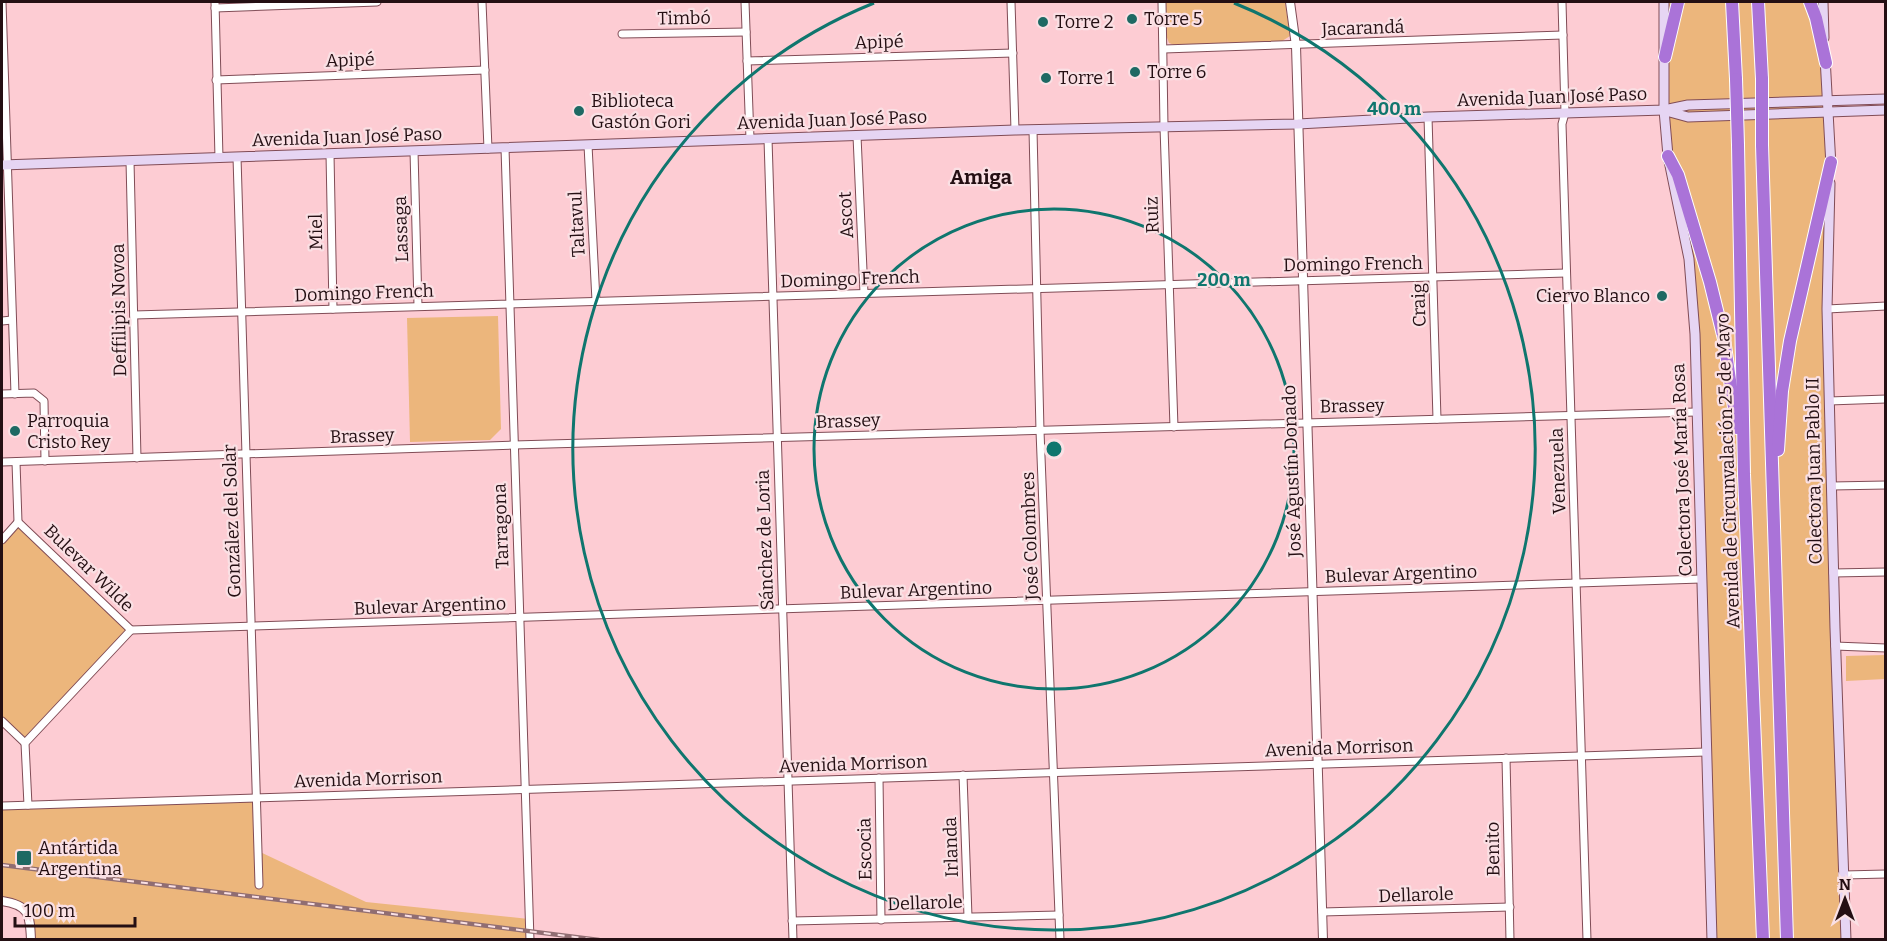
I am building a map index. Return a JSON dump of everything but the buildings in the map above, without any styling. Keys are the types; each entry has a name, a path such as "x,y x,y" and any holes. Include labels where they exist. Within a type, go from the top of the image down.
{"highway":[{"path":"1665,57 1678,2"},
{"name":"Avenida de Circunvalación 25 de Mayo","path":"1732,2 1738,146 1744,474 1763,939"},
{"path":"1758,2 1787,939"},
{"path":"1810,2 1826,63"},
{"path":"1668,156 1683,193 1710,282 1724,339 1744,474"},
{"path":"1773,520 1782,391 1802,284 1831,162"}],"main road":[{"name":"Colectora José María Rosa","path":"1664,2 1664,110 1668,156 1692,278 1712,939"},
{"name":"Colectora Juan Pablo II","path":"1823,2 1831,162 1827,309 1835,646 1846,939"},
{"name":"Avenida Juan José Paso","path":"5,165 1015,130 1298,124 1428,117 1664,110 1688,105 1886,99"},
{"name":"Avenida Juan José Paso","path":"1664,110 1688,117 1886,110"}],"street":[{"path":"2,2 5,165 15,394"},
{"path":"219,158 215,5 377,2"},
{"path":"482,2 488,149"},
{"path":"745,2 750,139"},
{"path":"1011,2 1015,130"},
{"name":"Ruiz","path":"1162,2 1174,427"},
{"name":"José Agustín Donado","path":"1290,2 1296,46 1323,939"},
{"name":"Venezuela","path":"1562,2 1564,113 1562,124 1587,939"},
{"name":"Timbó","path":"622,34 746,32"},
{"name":"Jacarandá","path":"1164,49 1563,35"},
{"name":"Apipé","path":"747,61 1012,53"},
{"name":"Apipé","path":"216,80 485,70"},
{"name":"Craig","path":"1428,117 1437,419"},
{"name":"José Colombres","path":"1033,130 1040,431 1060,939"},
{"name":"Ascot","path":"857,136 864,293"},
{"name":"Sánchez de Loria","path":"768,139 793,939"},
{"name":"Taltavul","path":"588,145 596,301"},
{"name":"Tarragona","path":"505,148 530,939"},
{"name":"Lassaga","path":"414,151 418,306"},
{"name":"Miel","path":"330,154 333,309"},
{"name":"González del Solar","path":"237,157 244,455 259,885"},
{"name":"Deffilipis Novoa","path":"130,161 137,458"},
{"name":"Domingo French","path":"134,315 1566,273"},
{"path":"1827,309 1886,306"},
{"path":"2,321 12,320"},
{"path":"2,394 34,393 44,401 45,461"},
{"path":"1829,401 1886,399"},
{"name":"Brassey","path":"2,462 514,445 1696,412"},
{"name":"Bulevar Wilde","path":"2,540 18,522 16,462"},
{"path":"1832,486 1886,485"},
{"name":"Bulevar Wilde","path":"18,522 131,630 26,742"},
{"path":"1833,573 1886,572"},
{"name":"Bulevar Argentino","path":"131,630 1701,579"},
{"path":"1835,646 1886,648"},
{"path":"2,720 26,742 28,805"},
{"name":"Avenida Morrison","path":"2,806 1706,752"},
{"name":"Benito","path":"1506,758 1510,939"},
{"name":"Irlanda","path":"963,775 968,917"},
{"name":"Escocia","path":"879,778 881,920"},
{"path":"1844,875 1886,874"},
{"path":"2,901 22,907 29,919 31,939"},
{"name":"Dellarole","path":"1322,912 1510,907"},
{"name":"Dellarole","path":"792,921 1059,915"}],"shaded area":[{"path":"1165,2 1285,2 1290,36 1279,43 1177,46 1169,43 1166,35"},
{"path":"1664,2 1823,2 1829,106 1827,309 1846,939 1712,939 1692,278 1668,156"},
{"path":"498,316 501,429 490,440 410,442 407,318"},
{"path":"18,522 131,630 25,743 2,721 2,540"},
{"path":"1885,655 1885,679 1846,681 1846,656"},
{"path":"257,798 258,851 366,902 529,919 530,939 31,939 26,910 2,901 2,806"}],"railway":[{"path":"2,865 599,940"}],"place":[{"name":"Torre 5","path":"1132,19"},
{"name":"Torre 2","path":"1043,22"},
{"name":"Torre 6","path":"1135,72"},
{"name":"Torre 1","path":"1046,78"},
{"name":"Biblioteca Gastón Gori","path":"579,111"},
{"name":"Ciervo Blanco","path":"1662,296"},
{"name":"Parroquia Cristo Rey","path":"15,431"},
{"name":"Antártida Argentina","path":"24,858"}],"district":[{"name":"Amiga","path":"981,177"}]}
